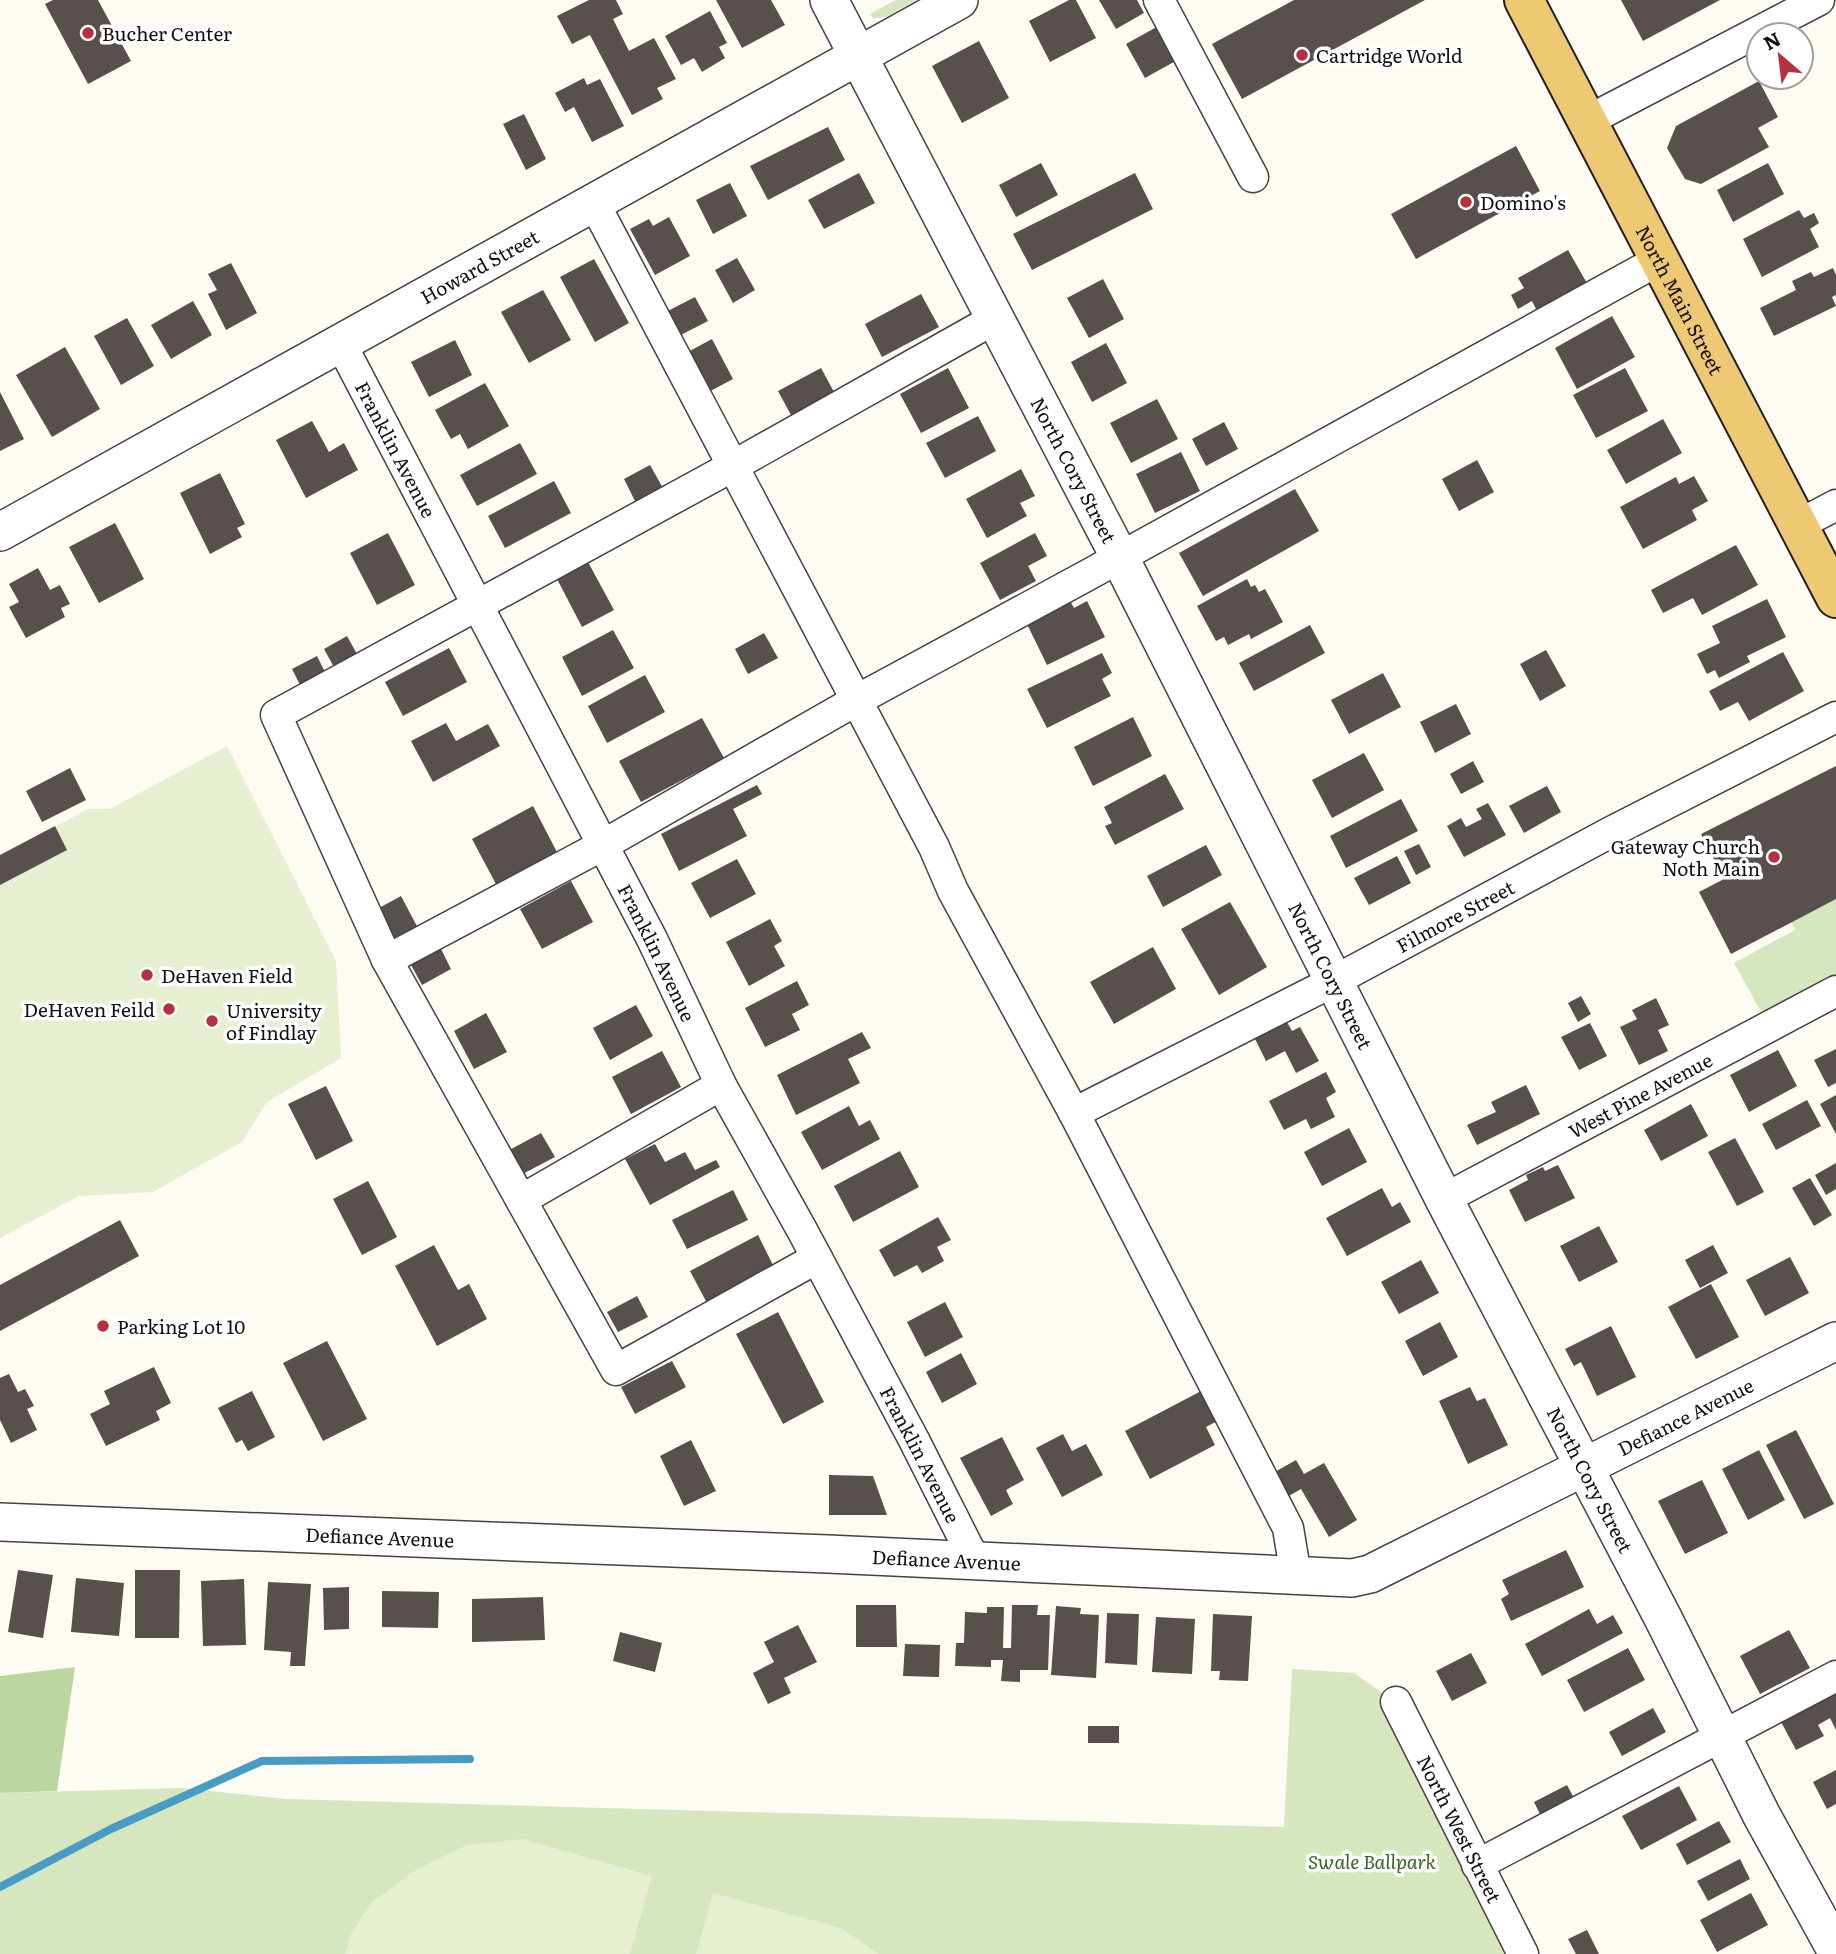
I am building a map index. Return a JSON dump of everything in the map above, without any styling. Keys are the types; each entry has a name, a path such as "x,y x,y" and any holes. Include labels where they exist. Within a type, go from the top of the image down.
{"main road":[{"name":"North Main Street","path":"1524,0 1836,598"}],"street":[{"name":"North Cory Street","path":"829,0 996,318 1444,1199 1584,1466 1762,1816 1836,1950"},
{"name":"Howard Street","path":"0,532 959,0"},
{"path":"1159,0 1253,177"},
{"path":"1587,121 1819,0"},
{"path":"594,203 934,847 953,891 1074,1114 1288,1528 1296,1576"},
{"path":"387,960 603,845 856,700 1660,260"},
{"path":"817,1258 615,1370 387,960 276,715 733,466 996,318"},
{"name":"Franklin Avenue","path":"340,342 652,939 721,1085 817,1258 975,1561"},
{"path":"1798,526 1836,505"},
{"name":"Filmore Street","path":"1074,1114 1334,981 1609,833 1836,716"},
{"name":"West Pine Avenue","path":"1444,1199 1836,991"},
{"path":"521,1200 721,1085"},
{"name":"Defiance Avenue","path":"0,1522 1352,1578 1370,1574 1836,1341"},
{"path":"1478,1864 1836,1676"},
{"name":"North West Street","path":"1396,1702 1522,1954"}],"green space":[{"path":"896,0 916,0 888,16 873,19 870,14"},
{"name":"DeHaven Feild","path":"227,746 336,961 341,1058 267,1102 242,1142 153,1192 79,1196 0,1238 0,857 88,809 110,809"},
{"path":"1836,899 1836,981 1773,1013 1761,1012 1734,963 1795,930 1791,922"},
{"path":"75,1667 57,1791 0,1793 0,1676"},
{"name":"Swale Ballpark","path":"1292,1669 1354,1673 1396,1702 1523,1954 0,1954 0,1793 181,1788 286,1799 1284,1827"},
{"path":"523,1839 652,1876 630,1954 345,1954 351,1934 371,1903 416,1870 467,1845"},
{"path":"713,1893 841,1928 879,1954 696,1954"}],"building":[{"name":"Bucher Center","path":"53,0 98,0 131,61 88,84 45,4"},
{"path":"589,0 616,0 623,14 613,19 629,51 654,38 676,79 657,88 663,99 632,115 590,35 572,44 557,16"},
{"path":"716,0 771,0 785,25 742,48"},
{"path":"1069,0 1076,0 1096,38 1050,62 1029,21"},
{"path":"1099,0 1137,0 1144,13 1116,29"},
{"path":"1294,0 1425,0 1242,99 1212,44"},
{"path":"1621,0 1720,0 1643,41"},
{"path":"710,11 727,43 719,47 725,58 702,72 694,58 681,65 665,36"},
{"path":"1162,24 1181,58 1145,78 1126,44"},
{"path":"979,41 1009,98 962,123 932,66"},
{"path":"584,78 587,85 600,79 624,126 592,142 574,107 565,112 555,93"},
{"path":"1745,89 1745,91 1764,91 1778,117 1758,128 1769,147 1701,184 1685,179 1667,148 1676,126"},
{"path":"524,114 546,159 526,170 503,124"},
{"path":"828,127 845,160 768,200 750,166"},
{"name":"Domino's","path":"1516,146 1540,191 1416,259 1391,214"},
{"path":"1041,163 1058,195 1016,217 999,185"},
{"path":"1768,163 1784,194 1733,222 1717,190"},
{"path":"859,173 875,203 824,229 808,200"},
{"path":"1135,173 1153,209 1032,270 1013,234"},
{"path":"730,183 747,216 713,234 696,200"},
{"path":"1799,210 1804,218 1814,213 1819,223 1810,229 1819,247 1762,277 1743,239"},
{"path":"669,217 690,256 655,275 630,229 649,219 653,226"},
{"path":"1568,250 1588,285 1538,313 1532,301 1518,309 1511,295 1524,288 1518,278"},
{"path":"737,258 755,290 733,303 715,270"},
{"path":"594,259 629,323 595,342 560,277"},
{"path":"231,263 257,313 226,330 208,294 217,290 208,274"},
{"path":"1833,268 1836,275 1836,295 1832,297 1836,306 1774,336 1760,308 1796,290 1792,281 1811,272 1814,277"},
{"path":"1103,279 1124,319 1089,338 1067,298"},
{"path":"543,290 571,340 529,363 501,312"},
{"path":"921,294 939,327 882,357 865,324"},
{"path":"695,297 708,321 675,338 662,314"},
{"path":"193,301 212,335 171,359 151,325"},
{"path":"1612,316 1635,357 1577,389 1555,348"},
{"path":"127,318 154,366 121,385 94,336"},
{"path":"712,339 733,379 705,394 684,354"},
{"path":"455,340 472,375 429,397 411,362"},
{"path":"1106,343 1127,383 1092,402 1071,362"},
{"path":"65,347 100,409 52,437 16,375"},
{"path":"821,368 834,392 791,415 778,391"},
{"path":"948,368 969,408 921,433 900,394"},
{"path":"1625,368 1648,411 1596,438 1573,395"},
{"path":"485,383 509,426 468,449 460,434 451,439 435,410"},
{"path":"0,392 24,439 0,451"},
{"path":"1157,399 1178,439 1131,463 1110,423"},
{"path":"978,416 996,451 945,478 926,443"},
{"path":"1663,419 1682,453 1626,484 1607,450"},
{"path":"312,421 329,452 344,443 358,470 306,498 276,440"},
{"path":"1224,422 1238,449 1206,466 1192,439"},
{"path":"520,443 537,474 477,506 460,475"},
{"path":"1181,452 1200,491 1155,513 1136,474"},
{"path":"1477,460 1494,492 1459,511 1442,479"},
{"path":"650,465 664,490 637,505 624,479"},
{"path":"1021,469 1035,496 1020,503 1027,516 987,538 966,499"},
{"path":"220,473 245,524 237,528 242,537 210,554 180,493"},
{"path":"1694,476 1708,501 1692,510 1697,520 1643,549 1620,507 1676,477 1679,484"},
{"path":"554,481 571,513 505,548 488,516"},
{"path":"1295,489 1319,531 1203,596 1179,553"},
{"path":"115,523 144,579 99,603 69,547"},
{"path":"388,533 415,585 377,605 350,553"},
{"path":"1035,533 1047,556 1028,566 1036,581 1000,600 980,563"},
{"path":"1736,545 1758,585 1702,615 1693,598 1663,613 1651,590"},
{"path":"588,562 614,610 582,627 557,579"},
{"path":"38,568 50,590 60,585 70,604 61,608 65,617 26,638 9,607 19,602 9,584"},
{"path":"1247,579 1251,587 1255,585 1259,592 1265,589 1283,622 1251,639 1249,634 1228,645 1224,637 1216,641 1197,606"},
{"path":"1767,599 1786,637 1747,656 1750,662 1719,678 1715,670 1707,674 1697,654 1720,643 1712,626"},
{"path":"1070,601 1074,608 1087,601 1105,637 1047,665 1026,622"},
{"path":"1310,625 1325,653 1254,691 1239,663"},
{"path":"613,630 634,668 582,696 562,657"},
{"path":"764,633 778,658 748,674 735,649"},
{"path":"347,636 358,656 335,669 324,649"},
{"path":"449,648 467,682 403,716 385,682"},
{"path":"1546,650 1566,686 1540,701 1520,664"},
{"path":"1783,652 1804,691 1749,721 1738,702 1720,711 1709,691"},
{"path":"1102,653 1112,673 1102,679 1111,696 1047,728 1027,689"},
{"path":"317,656 326,674 301,687 292,669"},
{"path":"1383,673 1401,707 1349,734 1331,700"},
{"path":"645,675 665,712 607,743 588,706"},
{"path":"1456,704 1471,734 1435,753 1420,722"},
{"path":"1133,717 1152,756 1093,786 1074,747"},
{"path":"702,718 724,758 641,802 619,761"},
{"path":"446,723 456,741 488,724 500,746 433,782 411,741"},
{"path":"1364,753 1384,790 1332,818 1312,780"},
{"path":"1473,761 1484,782 1461,794 1450,774"},
{"name":"Gateway Church Noth Main","path":"1836,766 1836,899 1731,954 1699,892 1724,879 1701,834"},
{"path":"70,768 86,800 42,822 26,791"},
{"path":"1165,774 1184,809 1115,845 1105,826 1112,823 1104,807"},
{"path":"757,785 762,794 733,809 747,836 679,871 661,834"},
{"path":"1547,786 1561,812 1524,833 1509,806"},
{"path":"1401,799 1418,831 1346,868 1330,836"},
{"path":"1488,803 1506,835 1464,857 1447,826 1461,818 1466,827 1482,819 1476,809"},
{"path":"533,806 558,854 497,886 472,839"},
{"path":"55,826 67,850 0,885 0,855"},
{"path":"1419,844 1431,867 1416,875 1404,851"},
{"path":"1206,845 1222,875 1163,907 1147,876"},
{"path":"1397,856 1411,883 1369,905 1354,878"},
{"path":"737,859 756,894 710,918 691,883"},
{"path":"571,881 593,922 542,949 520,909"},
{"path":"401,896 419,930 397,942 379,908"},
{"path":"1230,902 1267,967 1219,995 1181,929"},
{"path":"770,919 782,941 774,946 785,966 749,986 726,942"},
{"path":"1153,947 1176,989 1114,1024 1090,982"},
{"path":"441,949 451,969 422,985 411,965"},
{"path":"797,981 809,1005 792,1014 800,1030 765,1047 745,1008"},
{"path":"1581,996 1591,1014 1578,1022 1568,1003"},
{"path":"1656,998 1669,1025 1658,1030 1668,1051 1639,1065 1620,1027 1637,1019 1632,1010"},
{"path":"636,1005 653,1036 610,1060 593,1028"},
{"path":"486,1013 507,1052 474,1069 454,1031"},
{"path":"1287,1022 1292,1031 1300,1027 1319,1061 1296,1073 1285,1051 1266,1061 1255,1039"},
{"path":"1590,1023 1607,1056 1579,1070 1561,1037"},
{"path":"862,1032 871,1048 848,1059 860,1083 796,1115 777,1075"},
{"path":"1836,1049 1836,1083 1828,1087 1814,1060"},
{"path":"1778,1050 1797,1086 1749,1112 1730,1075"},
{"path":"662,1051 681,1087 631,1114 612,1077"},
{"path":"1326,1072 1336,1092 1326,1098 1335,1117 1311,1129 1306,1119 1284,1130 1269,1101"},
{"path":"1526,1085 1540,1114 1477,1145 1467,1125 1496,1112 1491,1102"},
{"path":"326,1086 353,1141 316,1160 288,1104"},
{"path":"1836,1095 1836,1134 1820,1104"},
{"path":"1807,1100 1821,1126 1776,1150 1762,1124"},
{"path":"1691,1104 1708,1136 1661,1161 1644,1130"},
{"path":"849,1106 859,1126 870,1120 880,1139 822,1170 801,1132"},
{"path":"1349,1128 1367,1162 1322,1186 1304,1152"},
{"path":"541,1133 555,1157 515,1178 502,1154"},
{"path":"1735,1138 1764,1192 1737,1206 1708,1152"},
{"path":"655,1144 665,1162 685,1152 695,1170 716,1160 720,1167 650,1205 625,1159"},
{"path":"900,1151 919,1187 853,1222 834,1186"},
{"path":"1836,1163 1836,1189 1826,1195 1815,1175"},
{"path":"1558,1165 1575,1198 1525,1222 1509,1190 1528,1180 1526,1175 1543,1167 1545,1171"},
{"path":"1810,1178 1832,1215 1814,1226 1792,1188"},
{"path":"368,1181 397,1237 362,1255 333,1199"},
{"path":"1382,1188 1392,1207 1400,1202 1411,1222 1347,1256 1326,1218"},
{"path":"733,1190 748,1220 687,1249 672,1220"},
{"path":"938,1217 951,1240 937,1247 944,1261 922,1273 917,1265 894,1277 879,1250"},
{"path":"120,1220 139,1256 0,1331 0,1285"},
{"path":"1599,1226 1618,1262 1579,1282 1560,1246"},
{"path":"758,1235 775,1269 708,1305 690,1271"},
{"path":"434,1245 458,1290 469,1284 487,1319 437,1346 395,1266"},
{"path":"1713,1245 1728,1273 1700,1288 1685,1260"},
{"path":"1790,1257 1809,1293 1765,1316 1746,1280"},
{"path":"1421,1260 1439,1293 1399,1314 1381,1282"},
{"path":"1711,1284 1739,1337 1696,1359 1668,1307"},
{"path":"637,1296 648,1317 618,1332 607,1312"},
{"path":"945,1302 963,1337 925,1357 907,1322"},
{"path":"778,1312 824,1402 783,1424 736,1334"},
{"path":"1440,1322 1458,1357 1423,1376 1405,1341"},
{"path":"1611,1326 1636,1377 1597,1396 1581,1362 1574,1366 1565,1349"},
{"path":"327,1341 367,1419 323,1441 283,1363"},
{"path":"961,1353 977,1384 942,1403 926,1372"},
{"path":"672,1361 686,1387 635,1414 621,1387"},
{"path":"154,1367 171,1403 156,1411 160,1420 106,1446 90,1414 110,1404 104,1391"},
{"path":"9,1374 18,1392 25,1389 34,1406 27,1409 37,1430 11,1443 0,1420 0,1378"},
{"path":"1470,1387 1477,1401 1485,1398 1508,1445 1468,1464 1439,1401"},
{"path":"1205,1389 1221,1419 1206,1427 1215,1445 1150,1479 1125,1431"},
{"path":"252,1391 275,1437 248,1451 242,1440 236,1443 218,1408"},
{"path":"1796,1430 1834,1504 1804,1519 1766,1445"},
{"path":"1063,1434 1072,1451 1086,1444 1103,1475 1062,1497 1036,1448"},
{"path":"1002,1437 1024,1480 1006,1490 1013,1504 991,1516 960,1458"},
{"path":"691,1440 716,1491 684,1506 660,1456"},
{"path":"1759,1450 1785,1500 1748,1520 1722,1469"},
{"path":"1296,1460 1304,1474 1324,1463 1357,1520 1329,1537 1301,1489 1280,1501 1266,1477"},
{"path":"829,1475 873,1476 887,1515 829,1515"},
{"path":"1702,1480 1728,1533 1685,1554 1658,1501"},
{"path":"1566,1550 1584,1587 1511,1621 1501,1599 1509,1594 1502,1580"},
{"path":"18,1570 53,1575 43,1638 8,1632"},
{"path":"135,1570 180,1570 179,1638 135,1638"},
{"path":"76,1578 124,1583 119,1636 71,1632"},
{"path":"244,1579 246,1645 203,1646 201,1581"},
{"path":"268,1582 311,1584 305,1666 290,1666 291,1652 264,1650"},
{"path":"349,1587 349,1629 324,1630 323,1588"},
{"path":"382,1591 439,1592 438,1628 382,1627"},
{"path":"543,1597 545,1640 472,1642 472,1599"},
{"path":"856,1605 896,1605 897,1647 856,1647"},
{"path":"1012,1605 1038,1605 1037,1615 1050,1615 1048,1670 1020,1670 1020,1682 1001,1681 1003,1660 991,1660 991,1667 955,1666 956,1643 964,1643 965,1612 987,1613 987,1607 1004,1607 1003,1648 1011,1648"},
{"path":"1056,1606 1081,1608 1080,1614 1099,1615 1096,1678 1051,1675"},
{"path":"1589,1609 1597,1624 1613,1615 1623,1633 1542,1676 1525,1644"},
{"path":"1107,1613 1139,1614 1137,1665 1105,1663"},
{"path":"1213,1614 1252,1616 1248,1681 1219,1680 1220,1671 1211,1671"},
{"path":"1156,1617 1195,1619 1192,1674 1152,1672"},
{"path":"798,1625 817,1662 784,1678 791,1693 768,1704 753,1673 774,1662 764,1642"},
{"path":"1789,1630 1810,1668 1760,1694 1740,1656"},
{"path":"620,1632 662,1643 655,1672 613,1661"},
{"path":"905,1644 940,1645 939,1677 903,1676"},
{"path":"1628,1648 1645,1680 1584,1712 1567,1680"},
{"path":"1471,1653 1487,1683 1452,1701 1436,1671"},
{"path":"1836,1689 1836,1730 1830,1718 1818,1725 1824,1736 1796,1750 1779,1718"},
{"path":"1653,1708 1666,1732 1622,1756 1609,1732"},
{"path":"1088,1726 1119,1726 1119,1743 1088,1743"},
{"path":"1836,1770 1836,1804 1827,1809 1813,1782"},
{"path":"1567,1785 1575,1800 1542,1818 1534,1802"},
{"path":"1679,1786 1697,1820 1641,1850 1622,1816"},
{"path":"1719,1821 1731,1842 1687,1865 1676,1844"},
{"path":"1740,1859 1750,1879 1708,1901 1697,1881"},
{"path":"1751,1893 1768,1925 1717,1952 1700,1920"},
{"path":"1587,1930 1599,1954 1576,1954 1568,1939"}],"waterway":[{"path":"0,1887 111,1829 262,1761 470,1759"}],"place":[{"name":"Bucher Center","path":"88,33"},
{"name":"Cartridge World","path":"1302,55"},
{"name":"Domino's","path":"1466,202"},
{"name":"Gateway Church Noth Main","path":"1774,857"},
{"name":"DeHaven Field","path":"147,975"},
{"name":"DeHaven Feild","path":"169,1009"},
{"name":"University of Findlay","path":"212,1021"},
{"name":"Parking Lot 10","path":"103,1326"}]}
